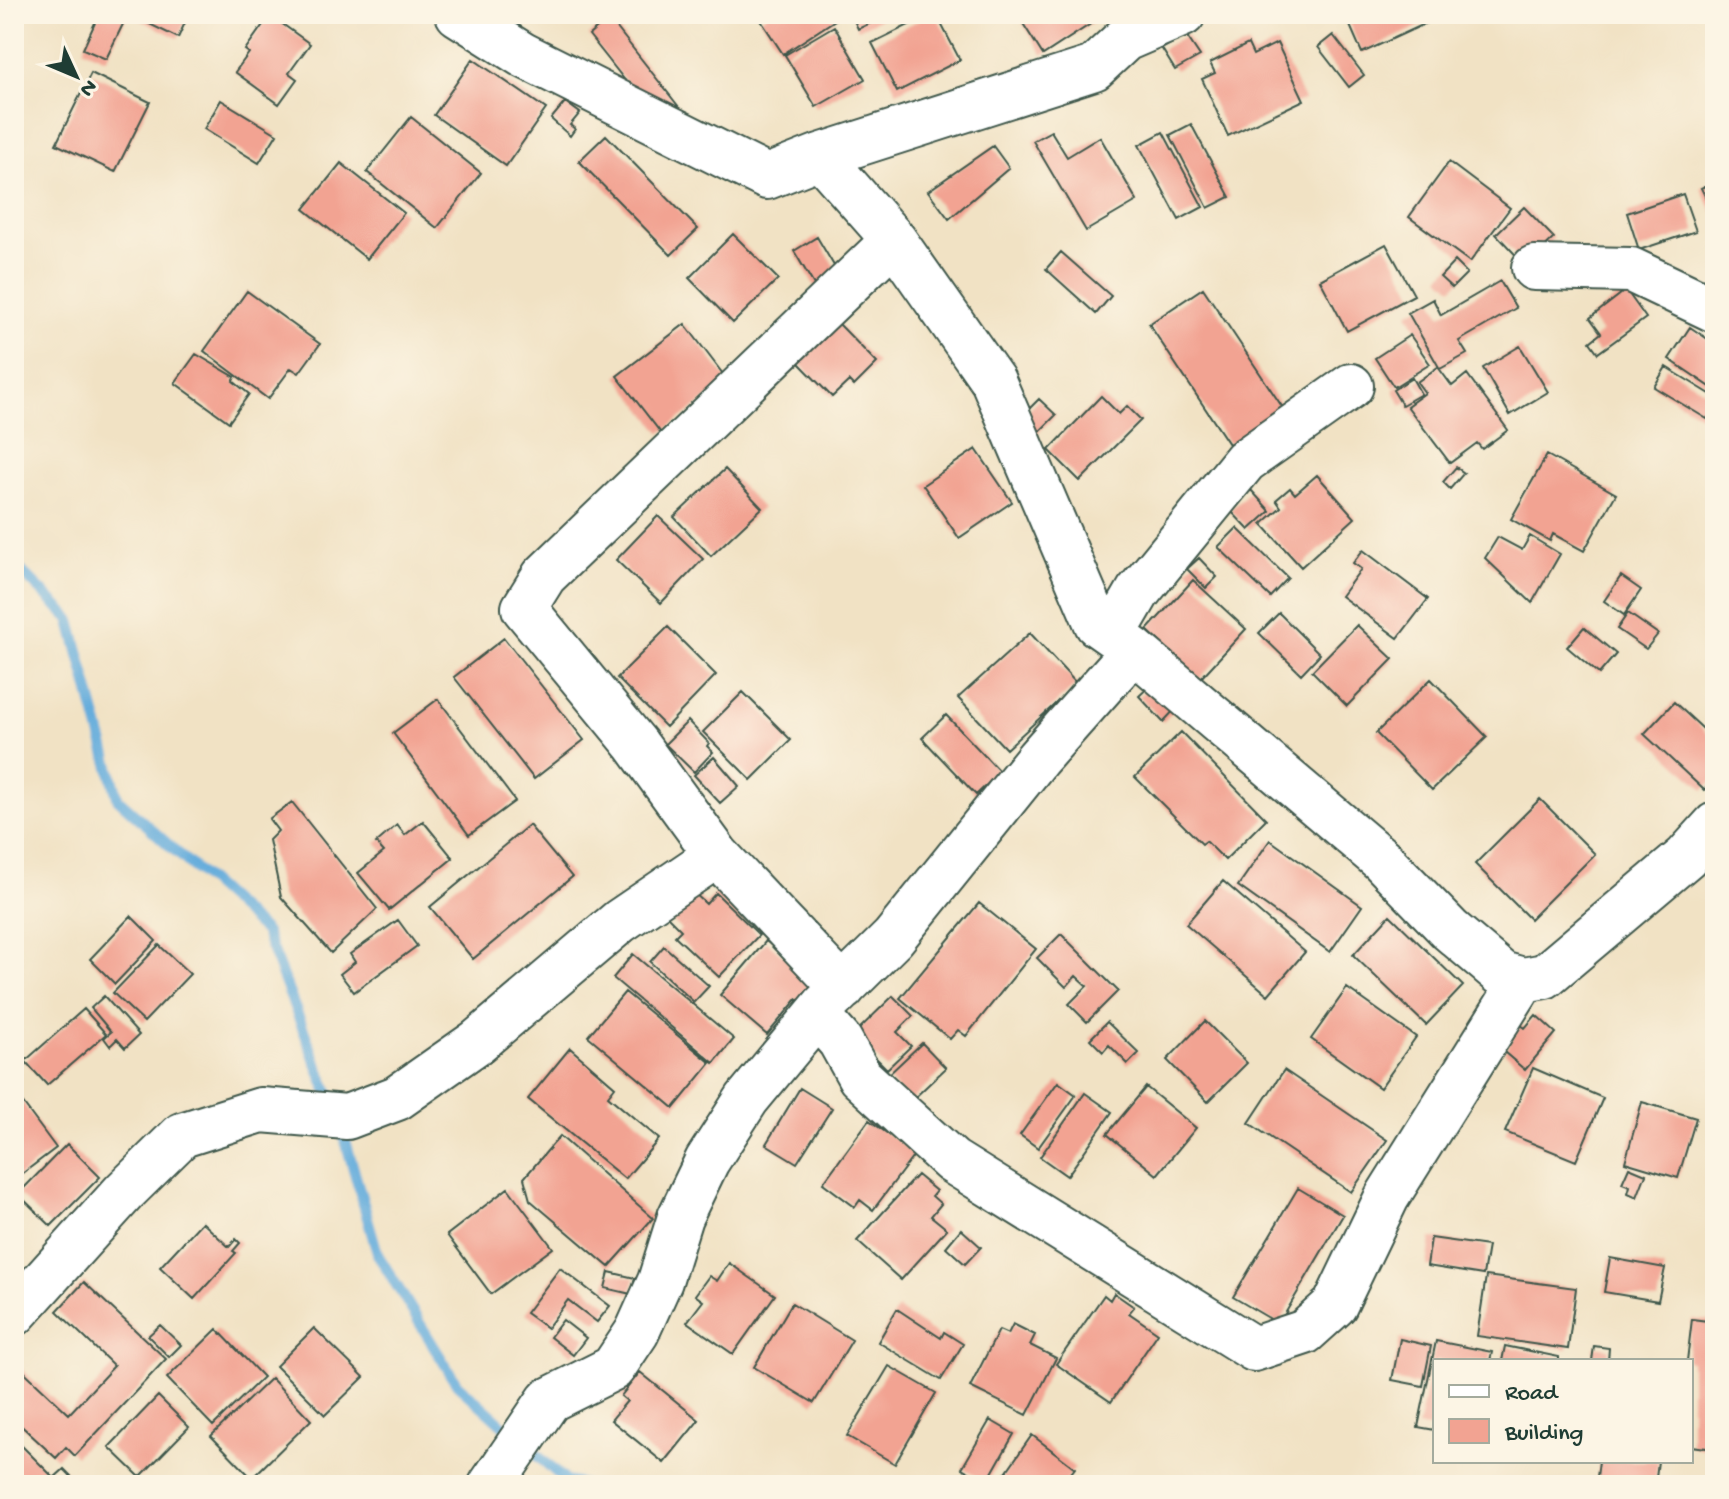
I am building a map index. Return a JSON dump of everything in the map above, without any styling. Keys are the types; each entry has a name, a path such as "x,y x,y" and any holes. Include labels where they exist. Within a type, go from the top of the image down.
{"street":[{"path":"458,14 523,55 767,177 820,156 1094,68 1125,39 1183,14"},
{"path":"820,156 894,240 993,381 1097,624 1124,642 1382,860 1450,930 1502,974 1523,980 1545,976 1686,857 1715,825"},
{"path":"894,240 615,505 544,576 524,608 636,744 830,1001 840,1041 860,1077 952,1161 1254,1349 1305,1332 1335,1305 1387,1197 1523,980"},
{"path":"1534,268 1631,270 1715,310"},
{"path":"491,1485 549,1400 613,1368 637,1332 655,1294 680,1217 707,1161 747,1099 830,1001 893,938 1038,758 1124,642 1138,592 1245,461 1351,386"},
{"path":"14,1314 124,1192 182,1135 261,1110 347,1117 397,1098 477,1042 620,921 717,855"}],"building":[{"path":"99,14 126,18 106,59 83,49"},
{"path":"129,14 189,14 178,38"},
{"path":"579,14 615,14 615,15 581,23"},
{"path":"768,14 831,14 835,20 783,54 760,19"},
{"path":"851,14 890,14 858,29"},
{"path":"936,14 960,60 897,92 872,43"},
{"path":"1017,14 1106,14 1043,55"},
{"path":"1345,14 1426,14 1429,22 1362,53"},
{"path":"270,15 310,44 289,73 297,79 279,104 235,72 249,53 245,50"},
{"path":"609,18 683,112 658,122 589,35"},
{"path":"834,26 865,79 816,107 785,55"},
{"path":"1186,35 1200,56 1175,70 1162,49"},
{"path":"1333,35 1364,75 1349,87 1318,47"},
{"path":"1277,43 1304,100 1228,136 1202,79 1215,73 1210,63 1248,44 1253,55"},
{"path":"473,59 546,109 506,166 434,115"},
{"path":"91,73 150,102 115,172 56,144"},
{"path":"221,100 277,134 259,163 204,129"},
{"path":"565,102 580,113 570,125 575,129 570,136 551,119"},
{"path":"411,117 481,173 437,228 367,172"},
{"path":"1191,124 1230,197 1208,208 1170,135"},
{"path":"1051,131 1067,157 1100,137 1137,201 1086,231 1033,141"},
{"path":"1163,132 1203,207 1179,220 1139,145"},
{"path":"606,135 698,229 671,255 579,161"},
{"path":"993,146 1009,168 949,219 928,191"},
{"path":"1449,162 1510,208 1470,262 1409,217"},
{"path":"341,163 404,213 367,259 304,209"},
{"path":"1715,181 1715,216 1701,188"},
{"path":"1683,194 1696,231 1639,250 1627,213"},
{"path":"1524,207 1554,238 1525,265 1496,234"},
{"path":"733,234 778,279 733,323 689,278"},
{"path":"817,237 843,281 820,295 794,251"},
{"path":"1386,244 1414,295 1347,331 1320,280"},
{"path":"1061,252 1111,296 1096,314 1046,269"},
{"path":"1455,261 1467,273 1452,288 1440,277"},
{"path":"1500,281 1516,308 1459,341 1467,354 1440,369 1408,313 1433,299 1441,315"},
{"path":"1203,288 1283,408 1229,444 1149,324"},
{"path":"1626,290 1646,318 1598,353 1590,342 1601,333 1590,318"},
{"path":"247,291 320,344 299,373 291,368 268,399 204,351"},
{"path":"838,323 877,363 854,386 849,381 832,397 798,362"},
{"path":"685,324 729,382 661,433 617,376"},
{"path":"1690,327 1715,344 1715,390 1669,359"},
{"path":"1410,335 1430,364 1394,387 1375,358"},
{"path":"1520,346 1548,392 1510,415 1483,368"},
{"path":"196,354 235,377 233,381 249,394 229,422 175,383"},
{"path":"1438,367 1452,386 1467,374 1508,430 1482,449 1477,443 1450,463 1407,406 1425,393 1417,382"},
{"path":"1666,367 1715,397 1715,407 1707,419 1654,387"},
{"path":"1412,378 1421,394 1402,405 1393,390"},
{"path":"1101,396 1119,414 1127,406 1141,420 1080,481 1049,450"},
{"path":"1039,399 1056,415 1033,438 1016,422"},
{"path":"976,449 1012,502 959,538 923,485"},
{"path":"1547,455 1616,494 1584,551 1553,534 1550,541 1511,519"},
{"path":"1456,467 1464,473 1450,489 1443,482"},
{"path":"725,469 762,508 711,556 674,517"},
{"path":"1317,475 1355,518 1301,567 1262,524 1281,507 1276,500 1290,488 1295,494"},
{"path":"1251,490 1270,511 1249,530 1230,510"},
{"path":"658,516 703,559 661,603 616,560"},
{"path":"1237,528 1288,578 1270,597 1218,547"},
{"path":"1530,536 1560,554 1532,603 1485,558 1498,537 1522,550"},
{"path":"1363,550 1428,599 1398,638 1341,596 1361,569 1353,563"},
{"path":"1199,558 1217,577 1206,588 1187,569"},
{"path":"1621,576 1641,590 1624,615 1604,601"},
{"path":"1193,580 1246,629 1200,679 1147,630"},
{"path":"1279,613 1320,654 1301,674 1259,633"},
{"path":"1628,613 1658,634 1646,649 1617,629"},
{"path":"1357,625 1393,659 1347,706 1312,671"},
{"path":"668,627 716,675 666,727 617,678"},
{"path":"1584,627 1616,654 1599,674 1567,647"},
{"path":"1030,633 1077,684 1006,749 958,698"},
{"path":"504,638 584,740 534,779 454,677"},
{"path":"1431,679 1487,737 1432,790 1376,733"},
{"path":"1154,682 1178,706 1163,722 1139,696"},
{"path":"743,692 791,740 751,780 703,732"},
{"path":"438,699 515,801 469,835 393,733"},
{"path":"1674,702 1715,740 1715,778 1704,790 1644,734"},
{"path":"946,715 1000,772 976,795 922,738"},
{"path":"688,721 709,743 707,746 713,752 694,772 665,744"},
{"path":"1181,732 1266,819 1225,860 1206,841 1202,844 1135,777"},
{"path":"714,757 739,786 720,803 694,775"},
{"path":"1540,799 1595,854 1530,919 1475,864"},
{"path":"292,802 377,909 331,953 281,897 269,840 278,831 269,819"},
{"path":"423,821 453,858 389,910 358,873 384,852 376,843 397,825 405,835"},
{"path":"529,825 572,877 473,959 430,907"},
{"path":"1270,840 1362,906 1330,952 1238,886"},
{"path":"1223,881 1305,952 1268,995 1186,924"},
{"path":"692,891 706,904 716,893 759,935 719,977 675,936 681,930 667,916"},
{"path":"979,903 1036,949 966,1036 958,1030 950,1039 900,998"},
{"path":"1390,915 1463,986 1426,1025 1353,955"},
{"path":"131,916 156,941 115,984 90,959"},
{"path":"398,920 417,946 354,992 340,974 355,962 350,954"},
{"path":"1061,934 1118,991 1087,1022 1069,1004 1087,986 1076,976 1066,987 1037,958"},
{"path":"766,941 822,988 806,1007 797,999 767,1035 720,995"},
{"path":"159,945 190,974 144,1022 113,993"},
{"path":"664,946 709,986 694,1002 650,962"},
{"path":"633,954 734,1039 714,1063 613,978"},
{"path":"1347,988 1416,1037 1380,1088 1311,1039"},
{"path":"625,992 711,1063 674,1108 588,1036"},
{"path":"104,996 139,1035 125,1048 117,1039 110,1046 104,1038 111,1032 91,1008"},
{"path":"893,996 913,1016 897,1032 911,1046 887,1069 853,1035"},
{"path":"84,1009 106,1034 47,1085 25,1061"},
{"path":"1536,1015 1556,1033 1525,1070 1504,1052 1521,1025 1525,1028"},
{"path":"1205,1021 1247,1063 1208,1102 1167,1060"},
{"path":"1107,1022 1139,1053 1128,1064 1109,1045 1103,1052 1090,1039"},
{"path":"922,1043 946,1068 910,1102 886,1077"},
{"path":"570,1048 615,1087 608,1096 659,1139 625,1179 528,1099"},
{"path":"1533,1068 1603,1098 1576,1161 1505,1132"},
{"path":"1284,1070 1387,1140 1351,1192 1249,1123"},
{"path":"1058,1082 1076,1095 1038,1148 1020,1135"},
{"path":"1146,1087 1196,1128 1157,1175 1107,1134"},
{"path":"800,1088 832,1108 797,1163 766,1144"},
{"path":"1085,1093 1112,1112 1067,1176 1040,1157"},
{"path":"19,1098 56,1148 14,1180 14,1102"},
{"path":"1642,1102 1696,1118 1678,1178 1625,1162"},
{"path":"869,1120 915,1154 873,1210 860,1200 855,1207 823,1183"},
{"path":"560,1136 653,1218 609,1267 530,1200 524,1178"},
{"path":"67,1144 100,1177 51,1226 18,1194"},
{"path":"1629,1167 1646,1174 1637,1197 1628,1193 1630,1186 1622,1183"},
{"path":"917,1175 936,1191 932,1196 941,1204 931,1216 947,1229 901,1280 857,1241"},
{"path":"508,1188 553,1248 491,1294 447,1235"},
{"path":"1298,1188 1343,1215 1279,1324 1233,1297"},
{"path":"202,1222 229,1247 236,1239 240,1243 233,1251 236,1253 194,1299 160,1267"},
{"path":"961,1229 981,1247 965,1264 946,1247"},
{"path":"1431,1238 1488,1246 1483,1275 1427,1266"},
{"path":"1610,1258 1665,1268 1658,1301 1604,1292"},
{"path":"729,1263 775,1295 733,1354 687,1322 703,1301 695,1295 709,1276 717,1281"},
{"path":"560,1268 610,1306 597,1322 568,1300 547,1328 526,1313"},
{"path":"609,1272 635,1278 631,1294 605,1288"},
{"path":"1486,1276 1576,1288 1568,1349 1477,1336"},
{"path":"84,1282 166,1359 75,1456 66,1447 56,1458 14,1419 14,1362 69,1414 114,1366 57,1311"},
{"path":"1114,1293 1134,1307 1129,1313 1158,1333 1111,1402 1056,1364 1104,1295 1110,1300"},
{"path":"792,1303 852,1340 814,1403 754,1367"},
{"path":"897,1309 941,1338 944,1332 963,1344 941,1380 878,1342"},
{"path":"1692,1319 1715,1322 1715,1449 1693,1446 1693,1359 1687,1359"},
{"path":"563,1320 586,1338 573,1355 550,1337"},
{"path":"1013,1324 1035,1335 1030,1345 1056,1358 1027,1415 970,1387 999,1330 1008,1334"},
{"path":"160,1325 181,1345 169,1357 148,1336"},
{"path":"314,1328 364,1377 325,1415 276,1366"},
{"path":"217,1329 263,1377 213,1426 167,1378"},
{"path":"1400,1339 1431,1346 1423,1386 1392,1380"},
{"path":"1436,1341 1492,1352 1490,1359 1433,1359 1433,1430 1418,1427"},
{"path":"1505,1346 1559,1357 1559,1359 1502,1359"},
{"path":"1594,1346 1609,1348 1608,1359 1592,1359"},
{"path":"889,1366 936,1393 895,1464 847,1436"},
{"path":"640,1372 699,1420 664,1463 611,1420 627,1401 621,1396"},
{"path":"271,1378 311,1420 252,1478 211,1436"},
{"path":"158,1396 189,1427 140,1477 109,1447"},
{"path":"990,1420 1014,1434 987,1482 962,1468"},
{"path":"1032,1435 1075,1468 1062,1485 997,1485"},
{"path":"21,1445 54,1478 64,1469 71,1476 62,1485 14,1485 14,1452"},
{"path":"1599,1463 1658,1463 1655,1485 1596,1485"}],"waterway":[{"path":"14,564 70,619 118,799 265,932 333,1105"},
{"path":"341,1125 378,1255 457,1384 514,1435"},
{"path":"527,1446 567,1482 584,1485"}]}
